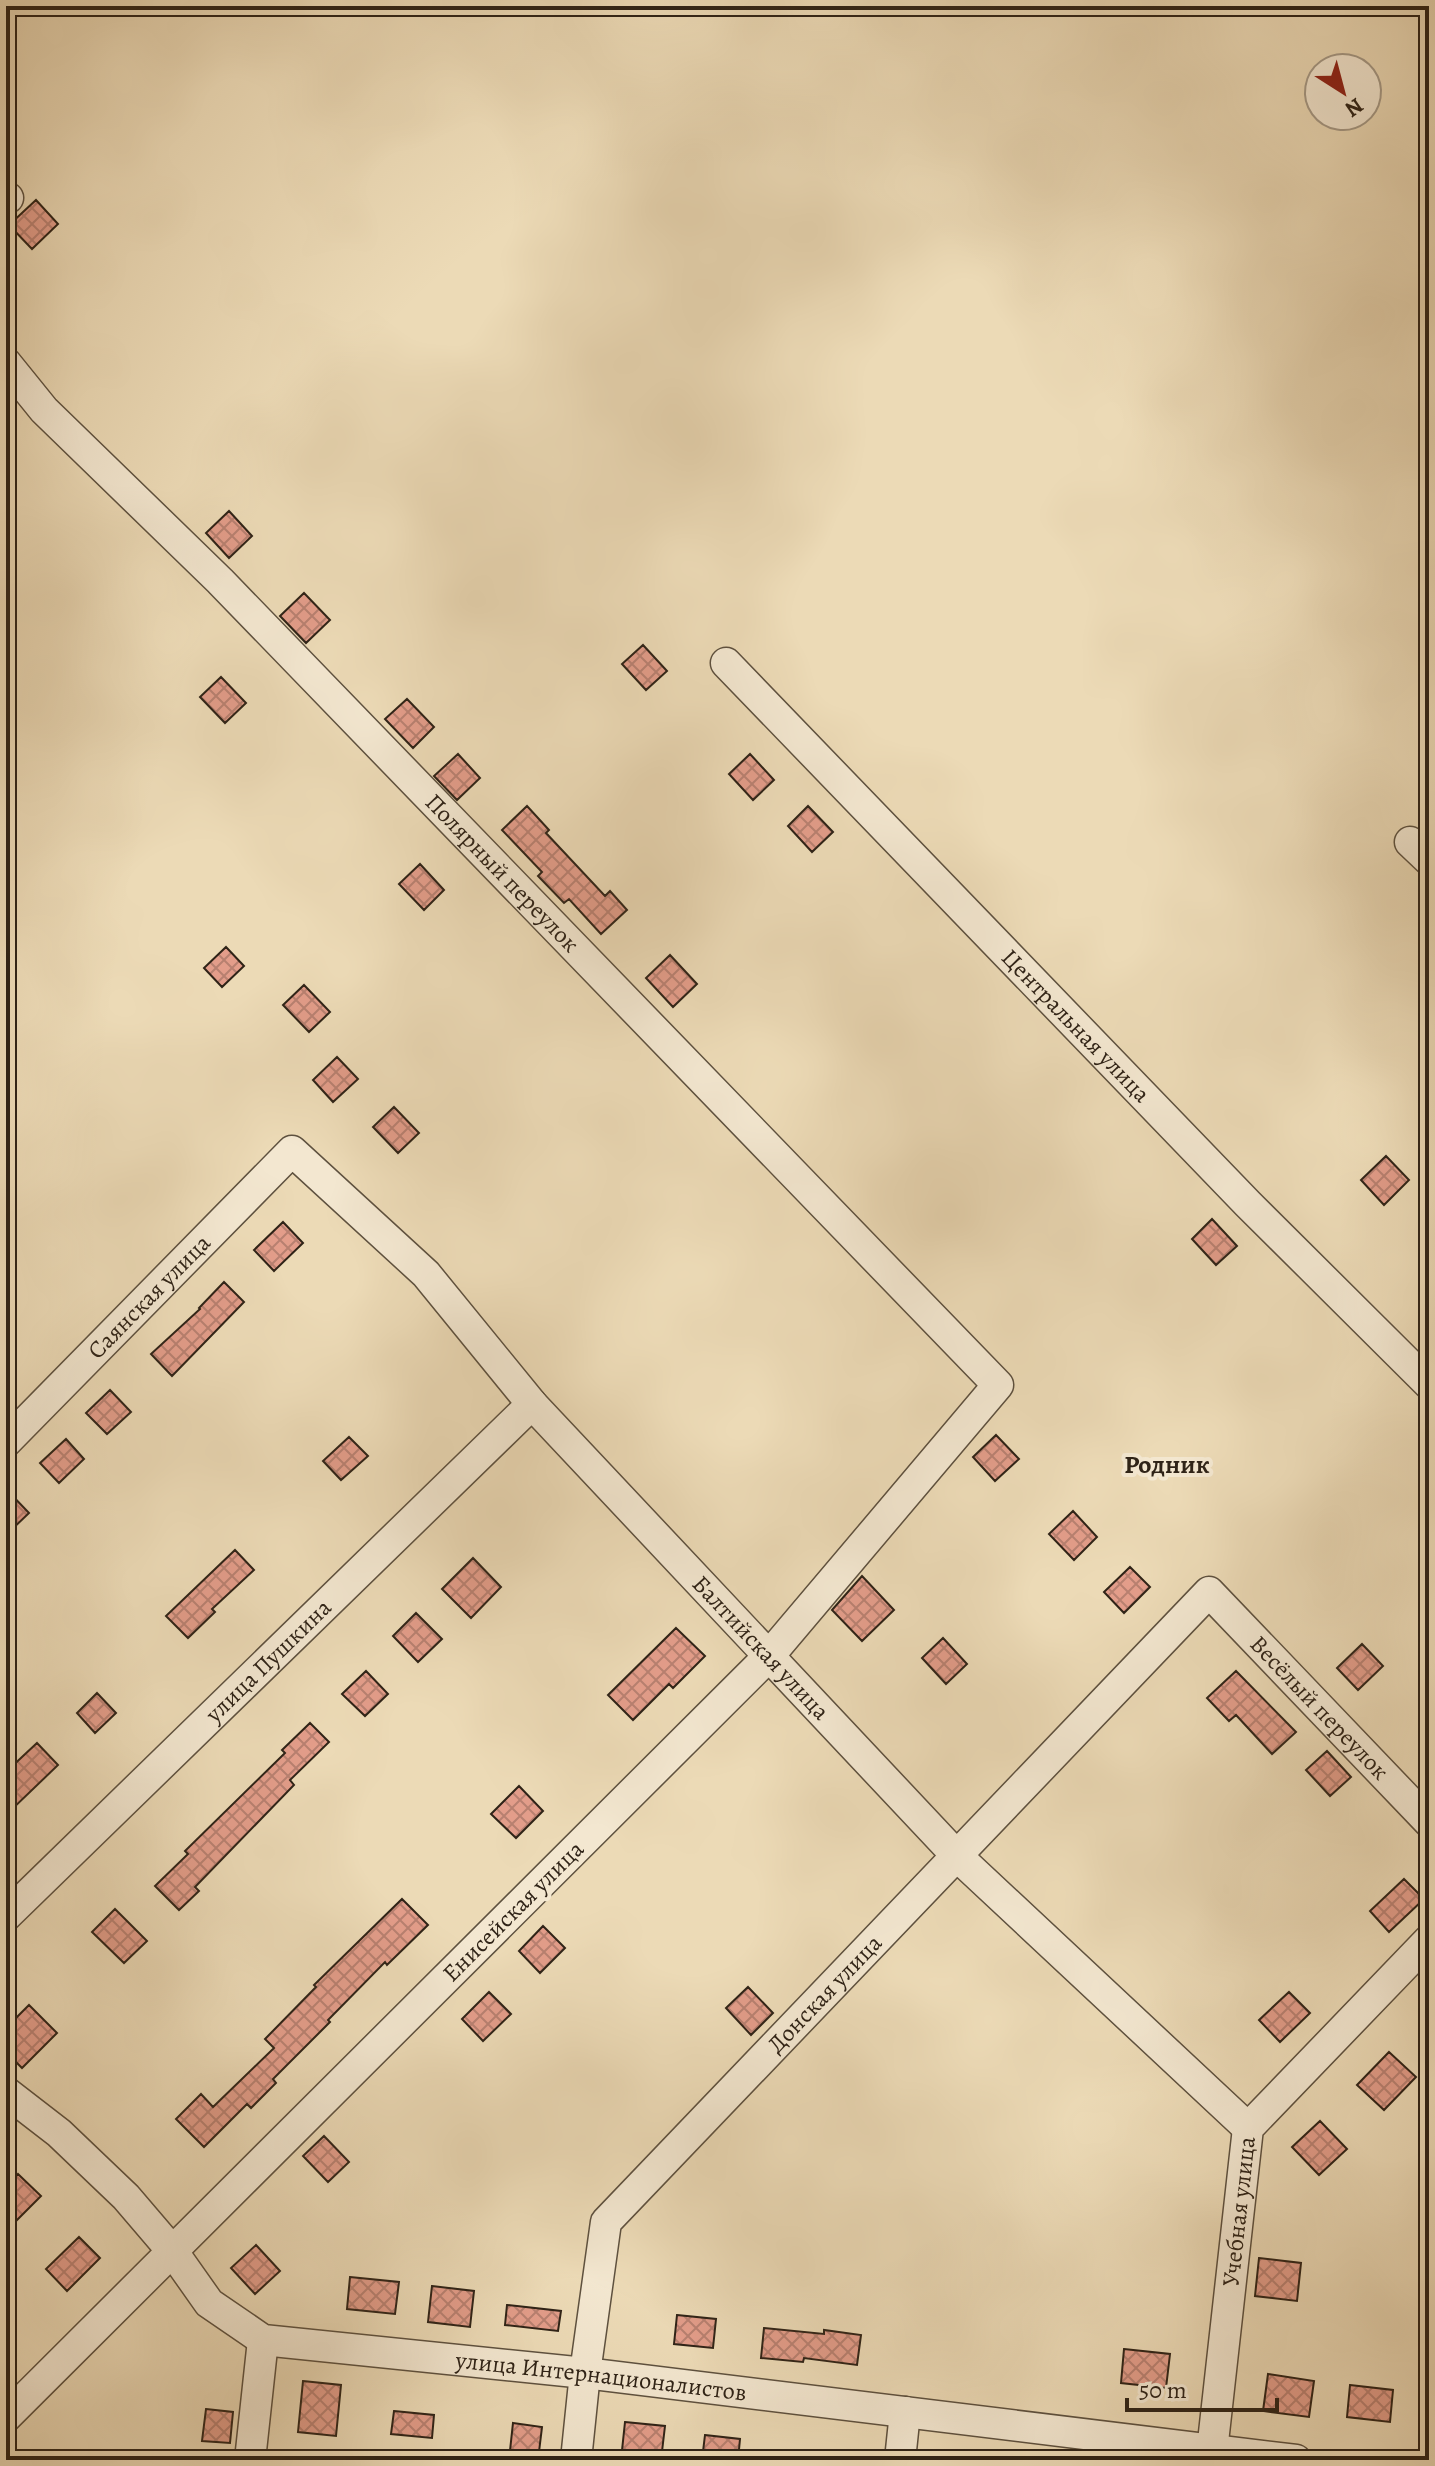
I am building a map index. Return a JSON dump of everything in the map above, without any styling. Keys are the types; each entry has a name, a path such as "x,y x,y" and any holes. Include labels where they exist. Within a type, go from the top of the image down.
{"street":[{"name":"Полярный переулок","path":"6,363 44,410 220,581 998,1385"},
{"name":"Центральная улица","path":"726,663 1248,1204 1429,1384"},
{"name":"Балтийская улица","path":"292,1151 426,1274 532,1404 957,1856 1248,2128"},
{"name":"Саянская улица","path":"6,1442 292,1151"},
{"name":"Енисейская улица","path":"6,2417 768,1657 998,1385"},
{"name":"улица Пушкина","path":"6,1916 532,1404"},
{"name":"Весёлый переулок","path":"1209,1592 1429,1822"},
{"name":"Донская улица","path":"576,2460 606,2222 1209,1592"},
{"name":"Учебная улица","path":"1212,2455 1248,2128 1429,1940"},
{"name":"улица Интернационалистов","path":"6,2092 59,2133 126,2197 173,2252 209,2303 263,2340 585,2373 905,2412 1212,2455 1296,2460"},
{"path":"250,2460 263,2340"},
{"path":"900,2460 905,2412"}],"building":[{"path":"36,200 58,224 32,249 9,225"},
{"path":"229,511 252,536 229,558 206,533"},
{"path":"304,593 330,620 306,643 280,616"},
{"path":"643,645 667,671 646,690 622,664"},
{"path":"221,677 246,703 225,723 200,697"},
{"path":"407,699 434,727 413,748 385,719"},
{"path":"458,754 480,778 457,800 434,776"},
{"path":"750,754 774,780 753,800 729,774"},
{"path":"527,806 549,830 546,833 605,896 610,891 627,910 601,934 569,899 564,903 538,876 542,872 502,830"},
{"path":"808,806 833,832 812,852 788,826"},
{"path":"420,864 444,890 424,910 399,884"},
{"path":"226,947 244,966 222,987 204,968"},
{"path":"670,955 697,984 673,1007 646,978"},
{"path":"304,985 330,1012 309,1032 283,1005"},
{"path":"337,1057 358,1079 333,1102 313,1080"},
{"path":"394,1107 419,1133 398,1153 373,1127"},
{"path":"1386,1156 1409,1180 1384,1205 1361,1180"},
{"path":"1212,1219 1237,1246 1216,1265 1192,1239"},
{"path":"283,1222 303,1243 274,1271 254,1250"},
{"path":"224,1282 244,1302 172,1376 151,1354"},
{"path":"110,1390 131,1412 107,1434 86,1413"},
{"path":"996,1435 1019,1459 995,1481 973,1457"},
{"path":"349,1437 368,1456 341,1480 323,1461"},
{"path":"66,1439 84,1459 59,1483 40,1463"},
{"path":"6,1489 29,1513 6,1535"},
{"path":"1073,1511 1097,1537 1074,1560 1049,1534"},
{"path":"235,1550 254,1570 212,1609 215,1612 188,1638 166,1616"},
{"path":"473,1558 501,1587 471,1618 442,1589"},
{"path":"1130,1567 1150,1587 1124,1613 1104,1592"},
{"path":"862,1576 894,1610 862,1641 832,1610"},
{"path":"416,1613 442,1639 418,1662 393,1636"},
{"path":"676,1628 705,1656 673,1688 669,1684 633,1720 608,1695"},
{"path":"943,1638 967,1664 946,1684 922,1658"},
{"path":"1362,1644 1383,1666 1358,1690 1337,1668"},
{"path":"366,1671 388,1694 365,1716 342,1694"},
{"path":"1236,1671 1296,1732 1272,1754 1236,1715 1229,1721 1207,1698"},
{"path":"97,1693 116,1713 95,1733 77,1713"},
{"path":"310,1723 329,1742 290,1780 294,1785 195,1887 199,1891 179,1910 155,1886 188,1854 185,1851 285,1753 282,1750"},
{"path":"37,1743 58,1765 6,1815 6,1772"},
{"path":"1327,1751 1351,1777 1330,1796 1306,1770"},
{"path":"519,1786 543,1811 516,1838 491,1814"},
{"path":"1404,1879 1424,1899 1389,1932 1370,1911"},
{"path":"402,1899 428,1925 387,1965 385,1962 328,2020 330,2022 273,2079 276,2083 251,2108 247,2104 204,2147 176,2119 201,2094 213,2107 274,2048 265,2039 316,1987 314,1985"},
{"path":"115,1909 147,1941 124,1963 92,1932"},
{"path":"543,1926 565,1948 540,1973 519,1951"},
{"path":"748,1987 773,2013 751,2035 726,2008"},
{"path":"489,1992 511,2014 483,2041 462,2019"},
{"path":"1289,1992 1310,2013 1280,2042 1259,2020"},
{"path":"29,2005 57,2033 22,2068 6,2052 6,2028"},
{"path":"1389,2052 1416,2077 1384,2110 1357,2085"},
{"path":"1320,2121 1347,2149 1319,2175 1292,2147"},
{"path":"324,2136 349,2162 328,2182 303,2156"},
{"path":"18,2174 41,2196 14,2223 6,2215 6,2186"},
{"path":"79,2237 100,2258 67,2291 46,2269"},
{"path":"256,2245 280,2271 255,2294 231,2268"},
{"path":"1259,2258 1301,2263 1297,2301 1255,2296"},
{"path":"350,2277 399,2282 395,2314 347,2309"},
{"path":"432,2286 474,2291 470,2327 428,2322"},
{"path":"507,2305 561,2311 558,2331 505,2325"},
{"path":"677,2315 716,2319 713,2348 674,2344"},
{"path":"764,2328 861,2335 857,2365 804,2358 803,2362 761,2358"},
{"path":"1124,2349 1170,2354 1166,2388 1121,2383"},
{"path":"1268,2374 1314,2381 1309,2417 1263,2411"},
{"path":"303,2381 341,2385 336,2436 298,2432"},
{"path":"1350,2385 1393,2390 1390,2422 1347,2417"},
{"path":"206,2409 233,2412 230,2443 202,2441"},
{"path":"394,2411 434,2415 432,2438 391,2434"},
{"path":"625,2422 665,2426 661,2460 621,2460"},
{"path":"513,2423 542,2427 538,2460 509,2460"},
{"path":"705,2435 740,2439 738,2460 702,2460"}],"district":[{"name":"Родник","path":"1167,1464"}]}
